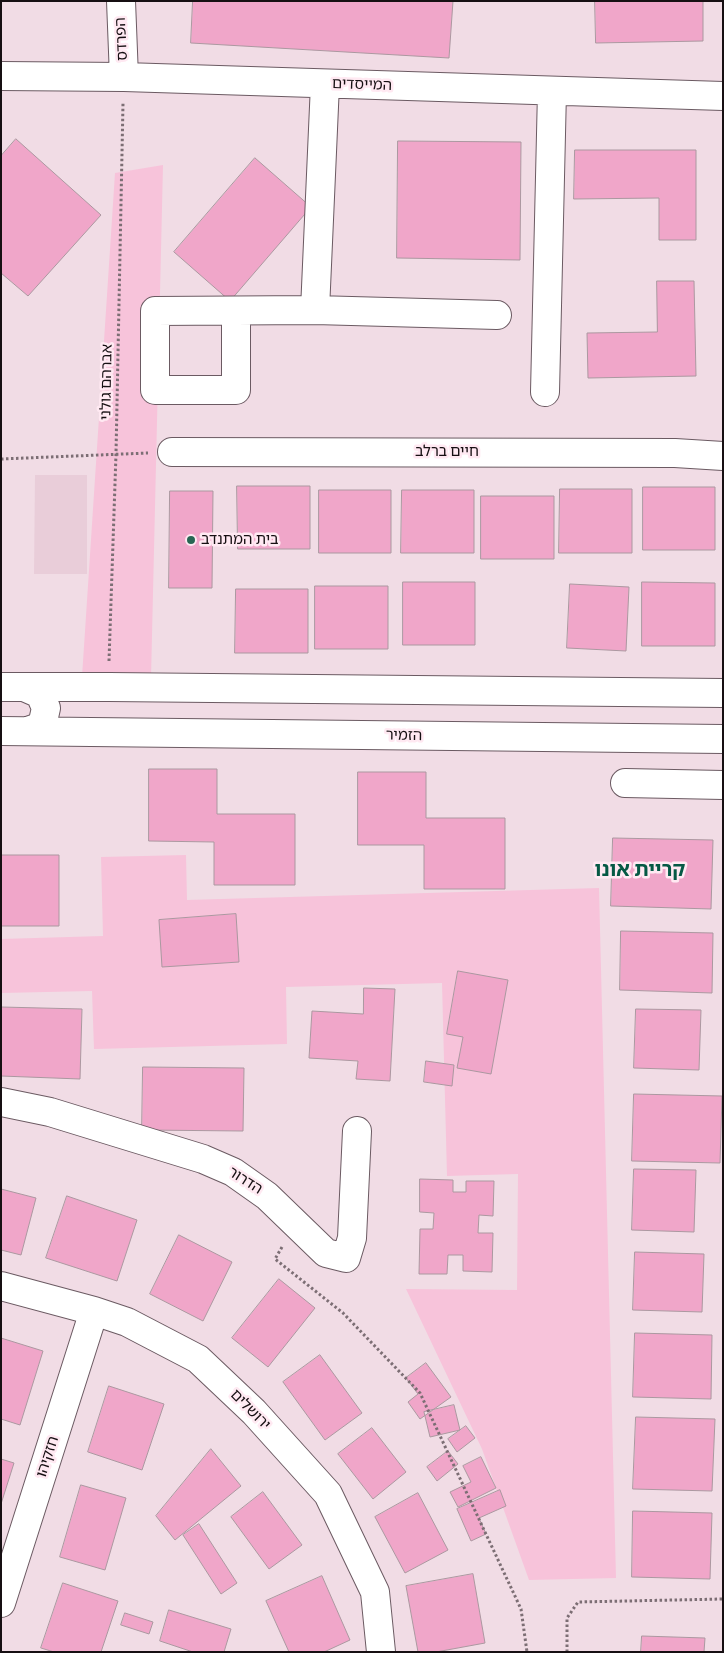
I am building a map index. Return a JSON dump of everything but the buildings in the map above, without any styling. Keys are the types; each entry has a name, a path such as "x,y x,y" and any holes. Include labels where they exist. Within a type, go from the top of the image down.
{"street":[{"name":"הפרדס","path":"120,1 124,77"},
{"name":"המייסדים","path":"1,76 124,77 723,96"},
{"path":"314,310 325,84"},
{"path":"545,392 552,90"},
{"path":"236,311 314,310 497,315"},
{"name":"חיים ברלב","path":"172,452 665,453 723,456"},
{"name":"הזמיר","path":"13,687 723,693"},
{"name":"הזמיר","path":"13,687 40,694 46,708 42,726 14,731"},
{"path":"85,732 72,723 67,709 72,694 97,687"},
{"name":"הזמיר","path":"14,731 723,739"},
{"path":"625,784 723,785"},
{"name":"הדרור","path":"1,1102 50,1112 203,1159 233,1172 267,1196 326,1253 346,1258 352,1238 357,1131"},
{"name":"ירושלים","path":"1,1286 94,1311 127,1322 198,1359 254,1412 328,1494 375,1592 381,1652"},
{"name":"חזקיהו","path":"1,1603 94,1311"}],"path":[{"name":"אברהם גולני","path":"97,687 116,454 124,77"},
{"path":"1,459 172,452"},
{"path":"295,1223 275,1259 343,1313 420,1393 521,1609 527,1652"},
{"path":"567,1652 568,1618 578,1602 723,1599"}],"shaded area":[{"path":"163,165 151,678 82,677 115,173"},
{"path":"35,475 87,475 87,574 34,574"},
{"path":"186,855 187,900 599,888 616,1578 529,1580 482,1449 406,1289 517,1290 518,1174 447,1176 442,983 286,987 287,1044 94,1049 92,991 1,993 1,939 103,936 101,857"}],"place":[{"name":"בית המתנדב","path":"191,540"}],"district":[{"name":"קריית אונו","path":"640,871"}]}
